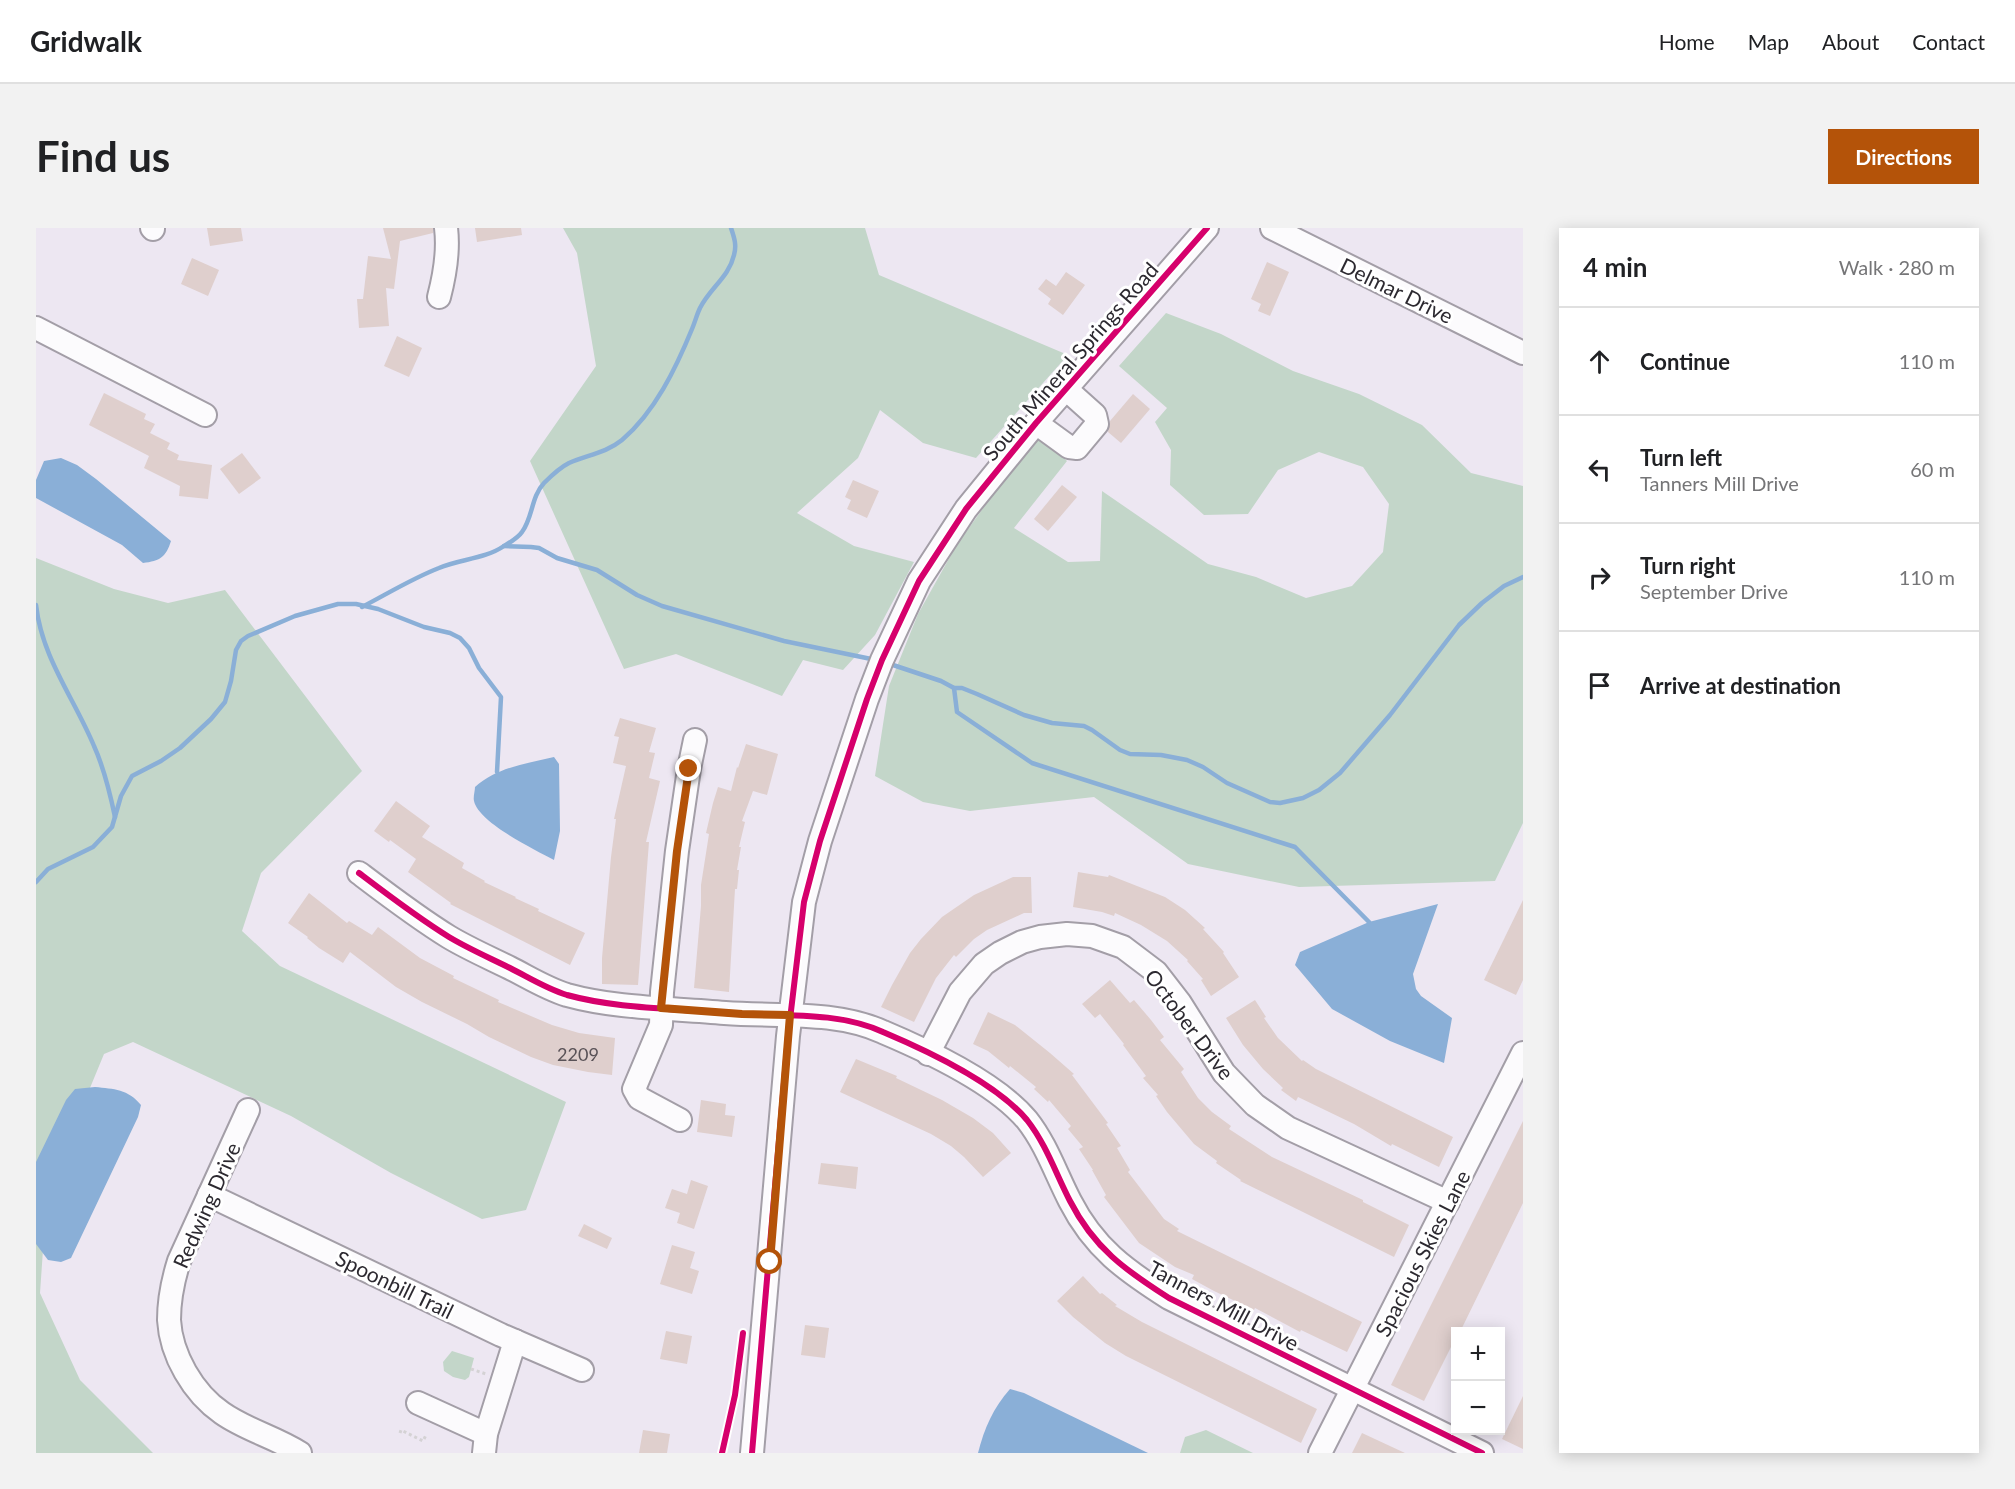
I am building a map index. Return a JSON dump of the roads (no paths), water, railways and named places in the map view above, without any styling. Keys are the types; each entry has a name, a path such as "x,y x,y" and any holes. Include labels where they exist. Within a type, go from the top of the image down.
{"street":[{"path":"439,297 445,271 446,228"},
{"name":"South Mineral Springs Road","path":"752,1453 790,1015 804,902 812,869 853,741 882,660 920,581 948,535 993,474 1207,228"},
{"name":"Delmar Drive","path":"1272,228 1523,353"},
{"path":"36,328 205,415"},
{"path":"1036,423 1069,447 1077,448 1097,424 1095,415 1066,389"},
{"path":"680,1120 639,1098 634,1089 661,1024 677,851 695,740"},
{"name":"Tanners Mill Drive","path":"358,873 451,939 565,994 623,1005 742,1014 790,1015 851,1022 881,1031 928,1054 988,1085 1026,1119 1037,1135 1070,1202 1087,1230 1104,1251 1132,1275 1168,1298 1482,1453"},
{"name":"October Drive","path":"928,1054 960,992 984,964 1000,953 1040,937 1067,934 1092,936 1123,947 1156,972 1180,1003 1224,1073 1255,1105 1288,1128 1448,1202"},
{"name":"Spacious Skies Lane","path":"1320,1453 1523,1053"},
{"name":"Redwing Drive","path":"248,1110 179,1261 172,1286 169,1321 175,1348 185,1373 204,1397 222,1413 300,1453"},
{"name":"Spoonbill Trail","path":"209,1195 514,1341 582,1370"},
{"path":"418,1404 485,1443 514,1341"}],"water":[{"path":"61,458 77,465 96,479 171,541 167,551 154,561 143,563 122,545 36,498 36,480 44,461"},
{"path":"554,757 559,764 560,831 554,860 496,826 478,809 474,798 475,787 493,775 512,767"},
{"path":"1438,904 1413,974 1416,989 1421,996 1452,1018 1444,1063 1390,1041 1332,1009 1295,965 1300,952 1369,922"},
{"path":"95,1087 120,1091 131,1096 141,1105 138,1117 71,1258 61,1262 48,1260 36,1244 36,1162 66,1100 75,1089"},
{"path":"1010,1389 1024,1393 1148,1453 978,1453 990,1419"}],"waterway":[{"path":"362,607 429,572 489,554 511,542 526,526 540,489 553,474 569,463 616,444 634,429 663,389 679,359 700,308 732,263 735,248 731,228"},
{"path":"504,546 539,548 557,558 597,570 637,595 662,606 784,641 876,660"},
{"path":"887,663 941,681 954,688 962,688 1024,715 1052,723 1084,726 1130,754 1161,755 1187,760 1203,767 1227,783 1270,802 1280,803 1303,798 1319,790 1340,773 1390,715 1459,625 1504,586 1523,577"},
{"path":"36,882 48,869 93,847 112,827 121,796 132,776 180,748 211,719 225,702 236,650 241,641 295,616 338,604 356,604 378,609 460,638 501,697 497,772"},
{"path":"36,605 45,643 101,763 115,817"},
{"path":"954,688 957,712 1032,763 1295,847 1372,927"}]}
